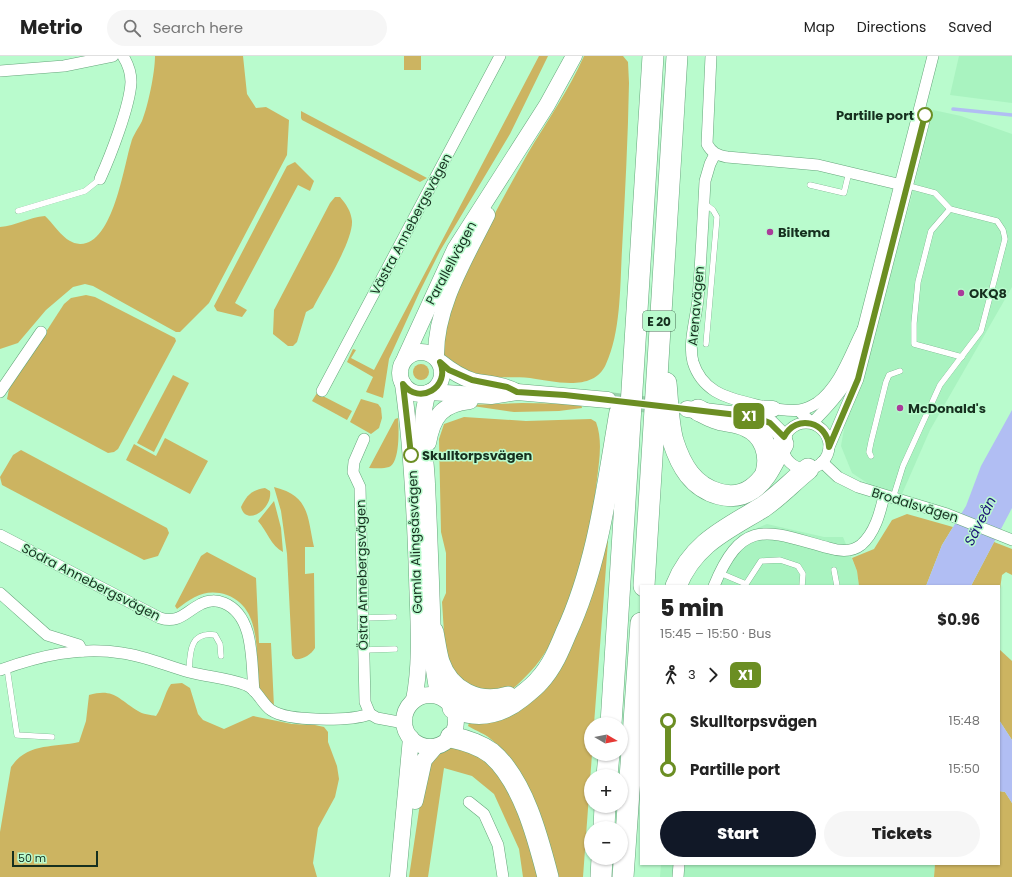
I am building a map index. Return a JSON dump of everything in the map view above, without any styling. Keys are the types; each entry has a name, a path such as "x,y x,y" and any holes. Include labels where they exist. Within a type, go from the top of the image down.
{"highway":[{"name":"E 20","path":"611,717 637,333 653,56"},
{"name":"E 20","path":"644,585 677,56"},
{"path":"660,315 669,416 673,440 682,464 702,488 725,495 734,496 751,490 766,474 783,440"},
{"path":"446,701 466,713 492,713 511,705 539,682 555,658 576,613 596,546 620,409 637,333"},
{"path":"692,410 745,425 752,429 766,447 768,466 766,474"},
{"path":"676,585 686,566 708,541 723,530 764,506 815,465"},
{"path":"432,632 440,663 450,681 458,691 477,699 496,700 512,695 522,696"},
{"path":"623,877 640,636"},
{"path":"633,730 640,704"},
{"path":"443,742 477,745 491,753 505,769 518,790 528,811 548,877"},
{"path":"600,877 601,865"}],"street":[{"path":"0,71 31,70 64,66 113,56"},
{"path":"100,179 110,156 130,90 130,72 123,56"},
{"name":"Västra Annebergsvägen","path":"322,391 500,56"},
{"name":"Parallellvägen","path":"405,358 455,249 518,153 565,75 574,56"},
{"path":"711,56 707,144 710,150 715,154 727,157 818,165 904,186"},
{"path":"692,410 755,417 770,423 783,440 784,453 788,460 799,468 815,465 829,447 858,379 933,56"},
{"path":"692,410 718,407 798,411 817,403 837,381 863,329 940,56"},
{"name":"Parallellvägen","path":"438,360 437,332 443,309 461,266 518,153"},
{"name":"Arenavägen","path":"715,154 710,164 705,181 698,300 692,350 693,361 699,377 715,391 773,409"},
{"path":"783,440 788,431 796,425 802,423 812,423 832,403 850,377 862,348 863,329"},
{"path":"0,392 41,332"},
{"path":"491,396 429,393 416,394 403,384 400,372 405,358 414,352 420,351 430,353 455,373 472,380 507,387 517,392"},
{"path":"429,393 437,387 442,379 442,369 438,360"},
{"name":"Gamla Alingsåsvägen","path":"403,384 411,455 416,536 419,676 414,700"},
{"path":"426,467 429,437 432,426 441,411 452,404 517,392 608,400"},
{"name":"Gamla Alingsåsvägen","path":"429,393 424,408 423,422 434,670 446,701"},
{"path":"798,411 825,432 829,447"},
{"name":"Östra Annebergsvägen","path":"364,439 354,462 353,472 360,486 365,702 370,714"},
{"name":"Brodalsvägen","path":"815,465 848,483 925,507 987,529 1012,540"},
{"path":"714,585 733,550 745,540 755,535 786,535 838,550 850,550 860,546 876,524 889,497"},
{"name":"Södra Annebergsvägen","path":"0,535 166,620 180,618 209,600 232,606 240,614 247,631 254,691"},
{"path":"0,593 47,635 79,645 82,651"},
{"path":"4,669 50,655 82,651 122,653 189,672 244,684 254,691 270,709 284,716 327,718 362,717 370,714 377,718 404,723"},
{"path":"405,877 411,825 420,773 424,760 443,742 457,723 446,701 425,695 414,700 406,710 404,723 411,738 422,746 443,742"},
{"path":"398,877 411,738"},
{"path":"469,802 484,814 498,845 503,877"},
{"path":"678,877 679,865"}],"lane":[{"path":"810,185 844,193 849,172"},
{"path":"18,211 85,191 100,179"},
{"path":"889,497 940,385 981,331 1005,239 1003,230 997,221 950,209 935,192 904,186"},
{"path":"704,203 713,210 717,217 706,344"},
{"path":"950,209 931,231 918,282 914,324 914,344 962,357"},
{"path":"871,456 869,452 871,442 886,382 889,375 900,371"},
{"path":"720,573 745,585 761,561 769,559 780,560 798,566 803,574 802,585"},
{"path":"834,570 837,585"},
{"path":"363,618 394,617"},
{"path":"189,672 191,645 195,640 204,636 215,636 218,638 221,656"},
{"path":"364,650 395,649"},
{"path":"4,669 17,735 52,737"}],"shaded area":[{"path":"155,56 243,56 247,94 256,108 266,107 289,120 287,155 209,303 180,332 176,332 93,286 85,284 73,287 46,310 18,343 0,349 0,227 45,216 60,233 74,243 80,244 91,241 101,232 109,218 115,202 132,140 144,115 149,98"},
{"path":"404,56 421,56 421,70 404,70"},
{"path":"539,56 548,56 510,134 440,251 420,291 389,359 383,398 366,392 373,377 347,362 353,349 356,350 351,358 374,370"},
{"path":"584,56 623,56 628,62 628,125 620,293 615,338 611,351 606,364 600,373 592,379 583,382 561,383 520,377 478,376 468,373 459,369 444,355 442,345 447,317 458,290 496,212 528,153 565,93"},
{"path":"959,56 1012,56 1012,103 950,95"},
{"path":"933,110 961,116 1012,134 1012,287 930,430 902,494 875,488 852,473 841,446 845,423 909,207"},
{"path":"301,111 427,178 420,182 302,120"},
{"path":"295,162 314,181 310,191 298,185 235,303 247,310 242,317 217,311 214,306 287,166"},
{"path":"335,197 340,197 351,214 351,230 348,241 337,265 313,308 306,312 297,342 293,346 288,346 273,334 274,310 330,203"},
{"path":"86,295 95,297 175,338 176,341 118,449 114,452 108,453 7,399 9,389 64,304 71,298"},
{"path":"421,364 428,369 429,372 424,379 421,380 414,375 413,372 418,365"},
{"path":"173,375 189,383 154,452 137,443"},
{"path":"317,393 352,411 347,420 312,401"},
{"path":"361,399 378,404 381,408 382,418 379,428 371,434 350,422"},
{"path":"522,403 581,404 582,408 559,411 514,412 466,405"},
{"path":"464,417 526,421 591,419 596,422 598,429 600,451 594,501 586,544 575,587 559,627 549,646 535,666 507,694 468,692 446,663 442,602 446,593 446,553 441,532 439,439 444,424"},
{"path":"398,418 398,445 393,464 387,468 369,468 395,419"},
{"path":"165,438 208,461 190,494 126,460 134,444 156,456"},
{"path":"21,450 167,528 169,533 158,556 144,560 2,485 0,477 13,455"},
{"path":"274,487 286,491 301,502 308,517 314,547 305,547 305,574 314,573 315,648 309,655 298,659 295,659 292,655 287,554 281,511"},
{"path":"265,488 270,491 270,498 263,509 253,515 244,513 241,507 245,499 253,492"},
{"path":"274,501 281,528 283,552 275,546 258,521"},
{"path":"907,514 953,527 942,545 926,585 859,585 857,571 852,558 874,549 892,520"},
{"path":"767,524 824,537 843,537 857,571 859,585 708,585 718,564 740,535"},
{"path":"605,541 608,541 595,717 584,717 584,761 591,761 591,769 584,769 584,813 588,813 587,821 584,821 583,877 556,877 541,821 527,786 506,754 490,738 468,726 469,723 522,708"},
{"path":"994,542 1012,549 1012,575 1006,572 1002,575 1000,589 1000,585 972,585"},
{"path":"207,552 256,578 259,643 271,643 274,707 266,700 259,689 256,639 254,628 245,608 227,595 219,593 206,593 194,597 177,609 175,606 201,556"},
{"path":"1000,650 1012,661 1012,740 1000,722"},
{"path":"182,683 190,688 198,714 203,720 224,729 253,716 292,724 315,725 324,727 328,732 328,742 337,766 339,779 335,797 318,828 313,863 317,877 0,877 0,832 11,767 18,759 25,753 42,747 79,742 86,721 89,695 97,693 110,694 140,712 156,716 171,684"},
{"path":"456,745 476,753 486,760 506,785 520,815 538,877 523,877 519,849 494,794 472,776 444,768 428,877 409,877 424,777 429,765 436,756 444,750"},
{"path":"1000,791 1005,792 1012,803 1012,877 934,877 935,865 1000,865"},
{"path":"661,865 935,865 934,877 660,877"}],"water":[{"name":"Säveån","path":"1012,410 1012,508 972,585 926,585 942,545 966,506 981,466"},
{"path":"1000,722 1012,740 1012,803 1005,792 1000,791"}],"waterway":[{"path":"953,109 1012,115"}],"tunnel":[{"path":"608,400 666,407"}],"bus line":[{"name":"X1","path":"411,455 403,384 407,389 416,394 425,394 434,390 442,379 440,362 449,370 460,376 507,387 517,392 565,395 755,417 770,423 784,437 793,426 805,422 812,423 825,432 829,447 858,379 909,186 925,115"}],"place":[{"name":"Partille port","path":"925,115"},
{"name":"Biltema","path":"770,232"},
{"name":"OKQ8","path":"961,293"},
{"name":"McDonald's","path":"900,408"},
{"name":"Skulltorpsvägen","path":"411,455"}]}
